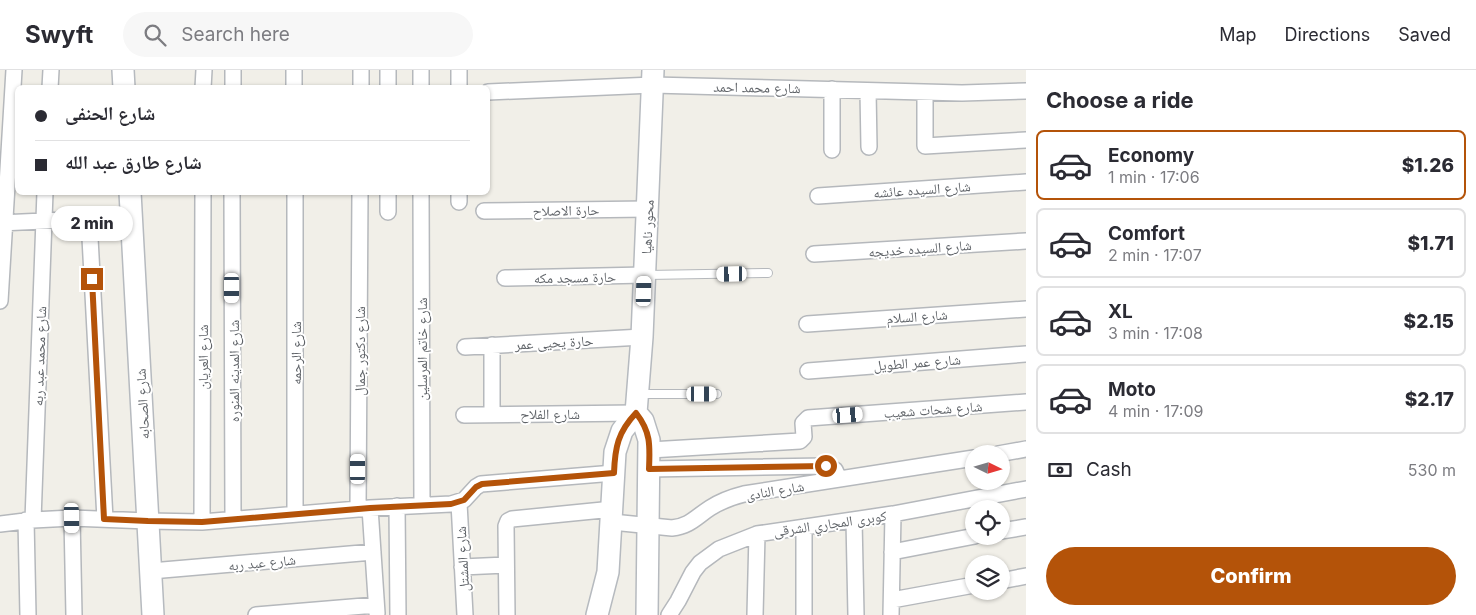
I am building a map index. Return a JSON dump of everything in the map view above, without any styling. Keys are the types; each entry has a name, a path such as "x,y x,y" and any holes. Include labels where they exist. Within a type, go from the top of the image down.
{"main road":[{"path":"123,70 124,85"},
{"name":"محور ناهيا","path":"637,403 645,276 653,77"},
{"name":"شارع الصحابه","path":"130,195 153,615"},
{"path":"637,403 649,440 647,615"},
{"path":"597,615 608,572 615,452 622,431 637,403"}],"street":[{"path":"0,300 2,223 14,70"},
{"path":"50,85 51,70"},
{"path":"204,70 204,85"},
{"path":"233,70 233,85"},
{"path":"294,70 294,85"},
{"path":"361,70 361,85"},
{"path":"388,70 388,85"},
{"path":"421,70 421,85"},
{"path":"459,70 459,85"},
{"name":"شارع محمد احمد","path":"490,92 653,77 868,91 986,93 1026,91"},
{"path":"832,89 832,150"},
{"path":"868,91 869,148"},
{"path":"925,92 926,146 1026,140"},
{"name":"شارع السيده عائشه","path":"818,196 1026,182"},
{"name":"شارع محمد عبد ربه","path":"28,615 30,520 45,195"},
{"name":"شارع العريان","path":"202,522 203,195"},
{"name":"شارع المدينه المنوره","path":"232,195 233,519"},
{"name":"شارع الرحمه","path":"294,195 295,514"},
{"name":"شارع دكتور جمال","path":"360,195 364,508 373,552 376,610"},
{"path":"388,195 388,212"},
{"name":"شارع خاتم المرسلين","path":"421,195 422,505"},
{"name":"حارة الاصلاح","path":"484,211 648,208"},
{"path":"2,223 131,217"},
{"path":"89,219 104,519"},
{"name":"شارع السيده خديجه","path":"814,254 1026,241"},
{"name":"حارة مسجد مكه","path":"505,278 645,276"},
{"name":"شارع السلام","path":"807,324 1026,309"},
{"name":"حارة يحيى عمر","path":"465,347 642,337"},
{"path":"492,345 492,414"},
{"name":"شارع عمر الطويل","path":"808,370 1026,354"},
{"name":"شارع شحات شعيب","path":"649,459 800,441 804,437 804,421 808,418 1026,402"},
{"name":"شارع الفلاح","path":"464,414 492,414 637,403"},
{"path":"1010,452 1026,449"},
{"path":"649,459 826,466 835,470 839,479"},
{"name":"شارع النادى","path":"506,565 506,526 508,521 514,519 612,516 648,526 680,527 688,524 720,502 744,494 965,459"},
{"path":"0,524 72,518 202,522 364,508 459,503 476,487 482,484 614,473"},
{"name":"كوبرى المجاري الشرقى","path":"669,615 700,563 719,549 757,534 893,514 1026,489"},
{"name":"شارع المشتل","path":"459,503 465,615"},
{"path":"397,506 398,615"},
{"path":"893,514 891,608 965,587"},
{"path":"72,518 74,615"},
{"path":"854,520 856,615"},
{"path":"804,527 804,615"},
{"path":"1010,530 1026,527"},
{"path":"755,615 757,534"},
{"path":"892,552 965,538"},
{"name":"شارع عبد ربه","path":"151,571 373,552"},
{"path":"462,567 506,565 507,615"},
{"path":"1010,579 1026,576"},
{"path":"256,615 376,610"}],"lane":[{"path":"645,276 768,273"},
{"path":"637,403 717,394"}],"route":[{"path":"92,279 104,519 202,522 370,508 451,504 464,500 476,487 482,484 614,473 615,452 618,441 622,431 636,413 647,430 649,469 826,466"}]}
